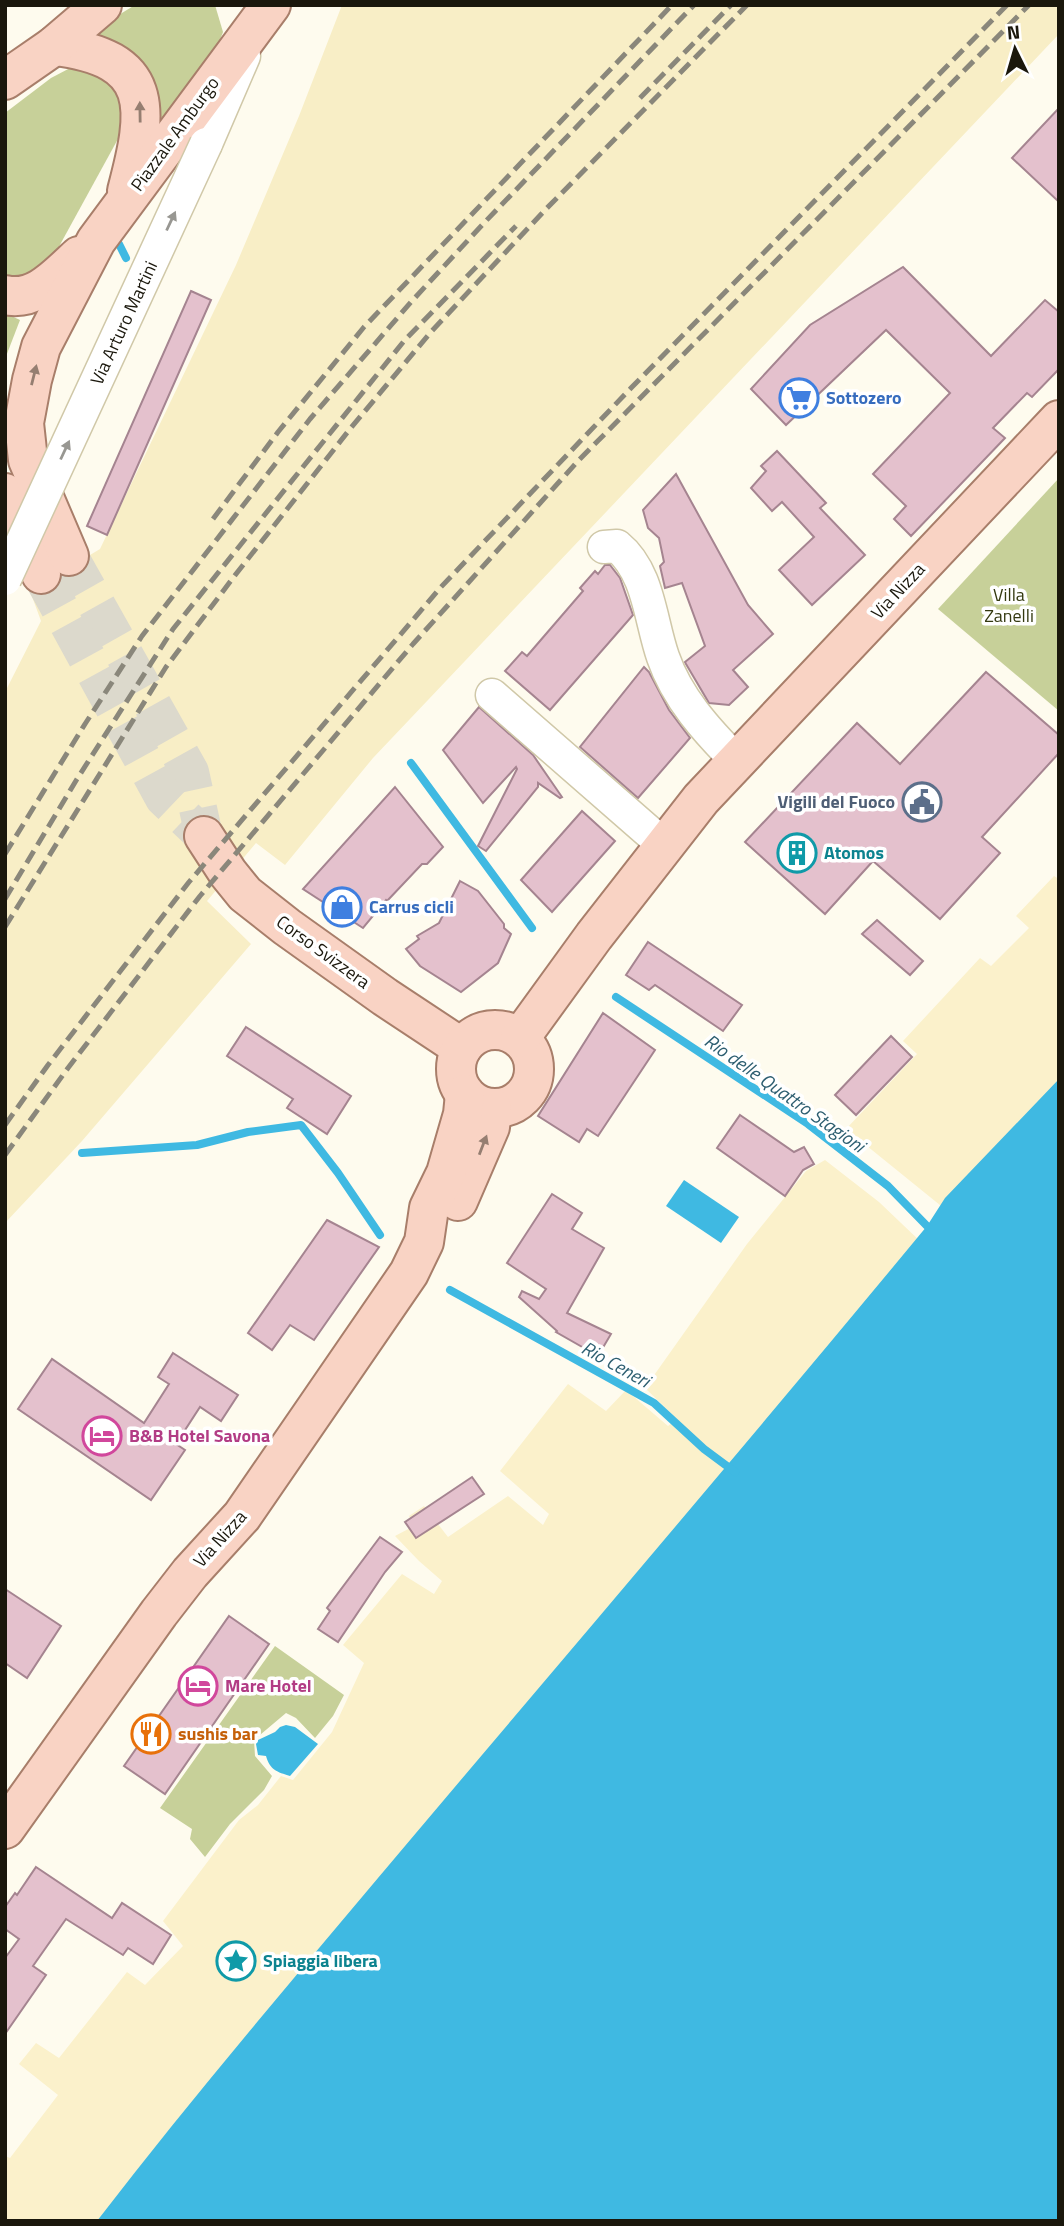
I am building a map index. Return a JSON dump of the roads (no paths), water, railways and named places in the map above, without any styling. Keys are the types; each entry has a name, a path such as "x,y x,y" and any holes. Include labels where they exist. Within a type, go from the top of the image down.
{"main road":[{"path":"5,80 54,46 102,5"},
{"name":"Piazzale Amburgo","path":"39,570 24,423 41,347 96,241 247,30"},
{"path":"54,46 96,54 122,70 137,88 140,122 124,203"},
{"name":"Piazzale Amburgo","path":"5,295 26,296 41,289 96,241"},
{"name":"Via Nizza","path":"520,1038 594,936 701,799 1059,420"},
{"path":"5,493 39,570"},
{"name":"Corso Svizzera","path":"204,836 245,894 385,997 462,1048"},
{"path":"495,1030 520,1038 533,1059 534,1071 526,1094 516,1102 505,1107 479,1101 459,1084 457,1059 471,1038 482,1032 495,1030"},
{"name":"Via Nizza","path":"5,1829 159,1613 190,1573 242,1516 409,1273 424,1242 448,1221 469,1181 490,1127 479,1101"}],"street":[{"name":"Via Arturo Martini","path":"39,570 206,145 247,30"},
{"path":"604,547 617,546 629,555 646,595 663,659 702,726 737,761"},
{"path":"492,695 665,846"}],"water":[{"path":"1059,1079 1059,2221 97,2221 271,2005 927,1226 945,1198"},
{"path":"684,1180 739,1217 721,1243 666,1206"},
{"path":"286,1725 295,1727 318,1744 290,1776 275,1770 266,1756 258,1755 256,1744 258,1740"}],"waterway":[{"name":"Rio delle Quattro Stagioni","path":"119,244 126,258"},
{"name":"Rio delle Quattro Stagioni","path":"411,763 532,928"},
{"name":"Rio delle Quattro Stagioni","path":"616,997 808,1124 888,1186 927,1226"},
{"name":"Rio Ceneri","path":"82,1153 197,1145 248,1132 301,1125 380,1235"},
{"name":"Rio Ceneri","path":"450,1290 654,1403 704,1449 735,1472"}],"tunnel":[{"path":"69,556 190,772 204,836"},
{"path":"41,574 164,798 204,836"}],"railway":[{"path":"213,519 278,432 364,327 672,5"},
{"path":"5,854 142,636 310,419 483,224 694,5"},
{"path":"640,98 731,5"},
{"path":"5,927 166,667 350,429 430,333 546,209 747,5"},
{"path":"5,1125 189,882 441,587 631,388 1007,5"},
{"path":"5,1155 200,896 413,644 578,461 1029,5"},
{"path":"5,899 77,779 173,629 404,341 516,226"}],"place":[{"name":"Sottozero","path":"799,398"},
{"name":"Vigili del Fuoco","path":"922,802"},
{"name":"Atomos","path":"797,853"},
{"name":"Carrus cicli","path":"342,907"},
{"name":"B&B Hotel Savona","path":"102,1436"},
{"name":"Mare Hotel","path":"198,1686"},
{"name":"sushis bar","path":"151,1734"},
{"name":"Spiaggia libera","path":"236,1961"}],"park label":[{"name":"Villa Zanelli","path":"1009,605"}]}
